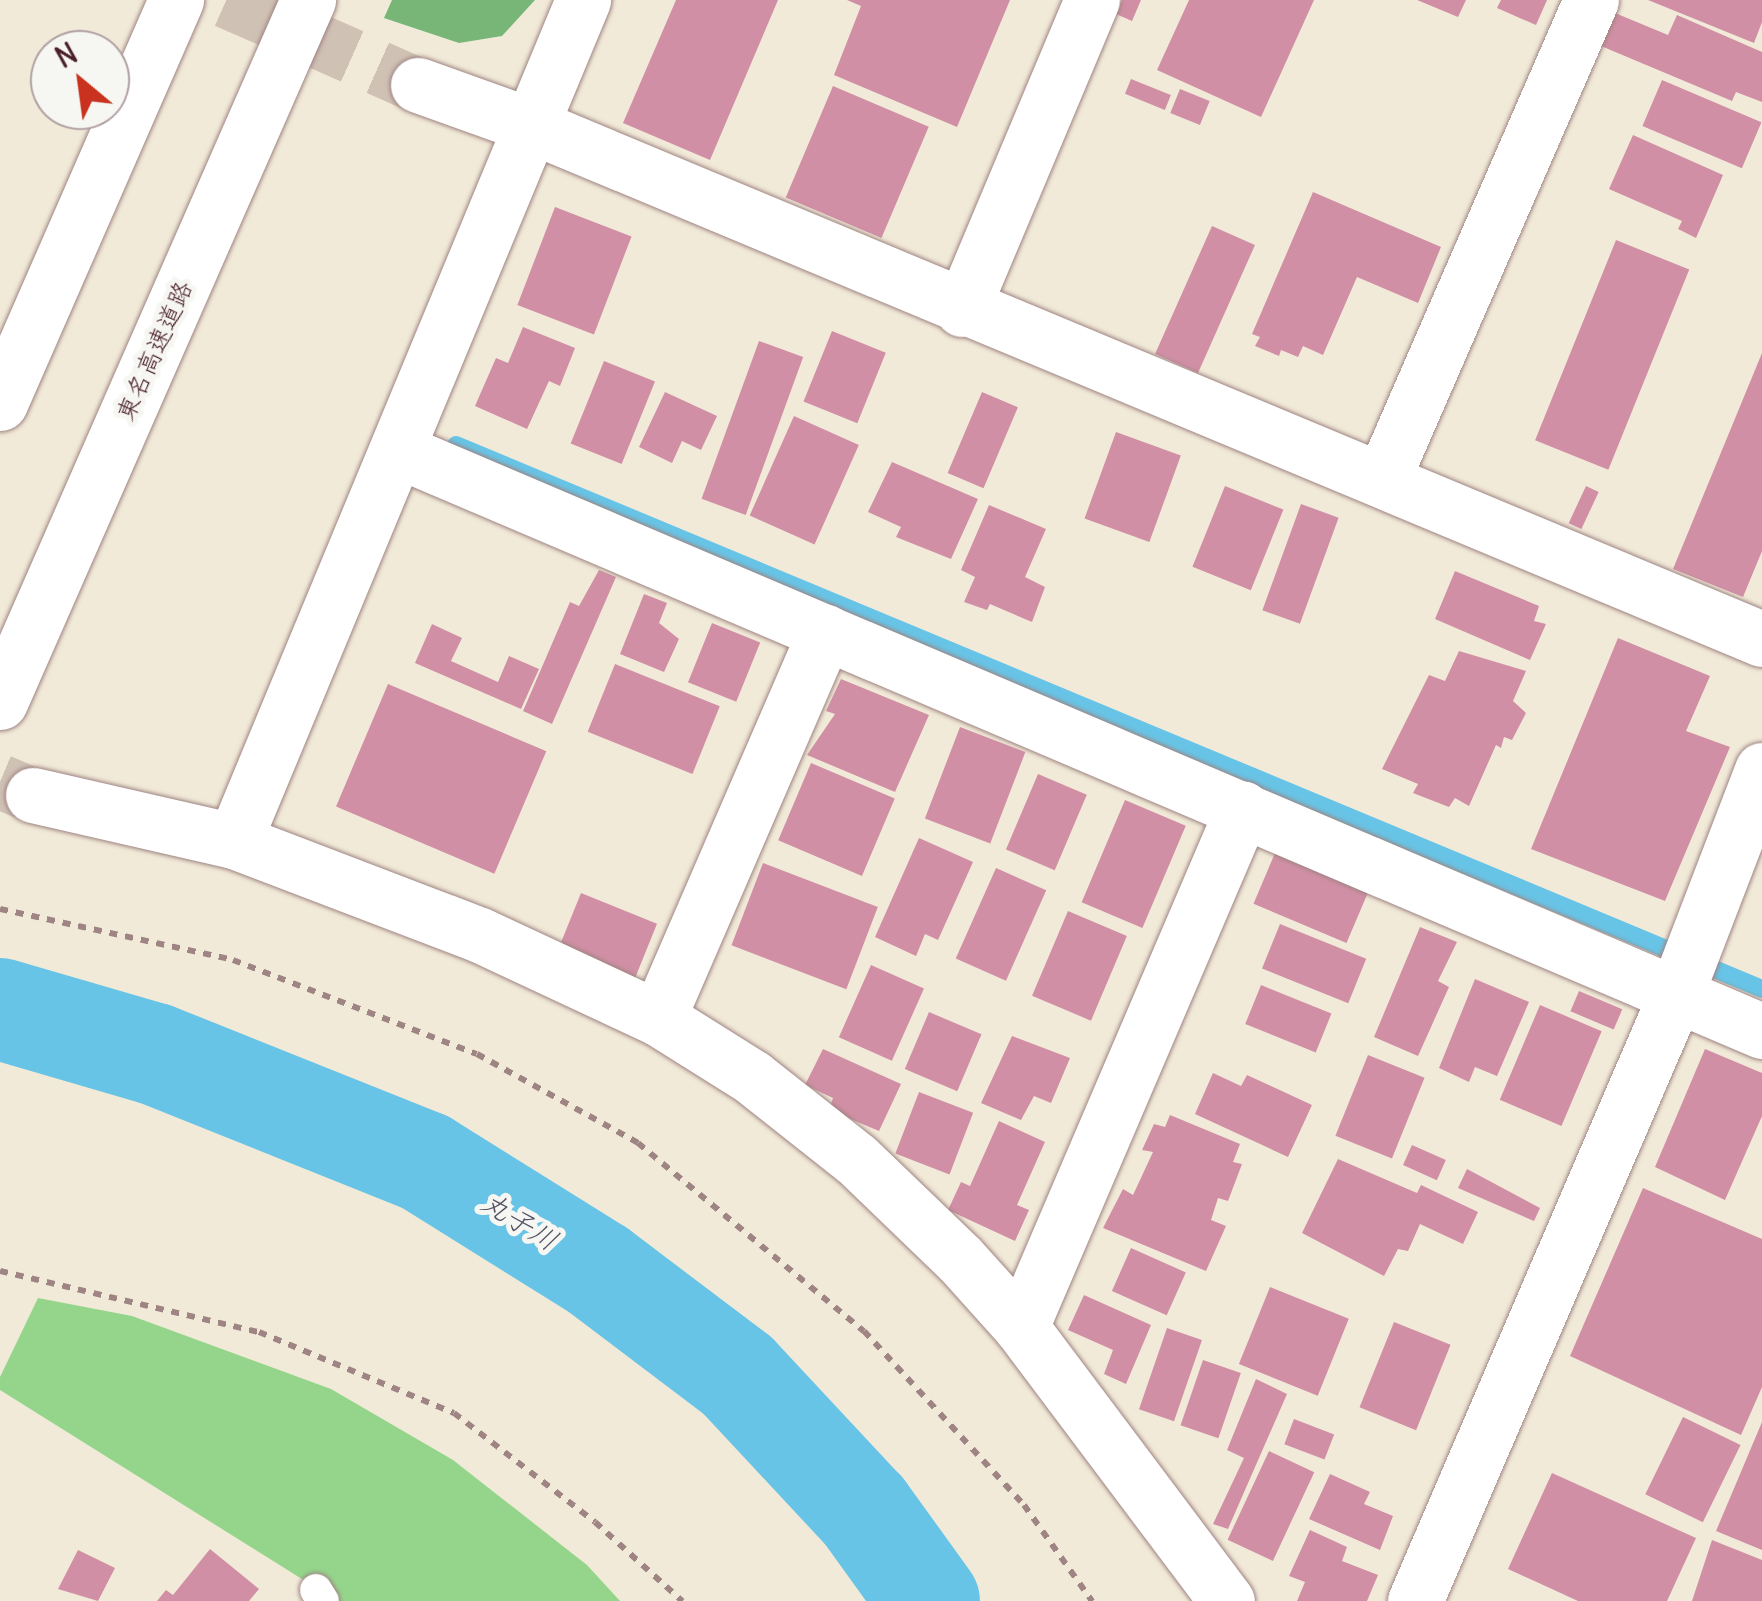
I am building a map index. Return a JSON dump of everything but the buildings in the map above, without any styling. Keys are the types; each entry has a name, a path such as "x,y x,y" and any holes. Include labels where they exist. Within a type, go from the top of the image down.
{"main road":[{"path":"0,402 176,0"},
{"name":"東名高速道路","path":"0,702 308,0"},
{"path":"234,841 582,0"},
{"path":"962,309 1092,0"},
{"path":"1383,478 1591,0"},
{"path":"418,85 530,125 962,309 1383,478 1762,638"},
{"path":"397,450 1762,1031"},
{"path":"658,1018 825,632"},
{"path":"1415,1601 1676,994 1762,770"},
{"path":"33,795 234,841 480,935 658,1018 752,1077 856,1158 1021,1328 1228,1601"},
{"path":"1021,1328 1242,808"}],"path":[{"path":"0,909 233,960 477,1054 638,1144 864,1330 1024,1505 1092,1601"},
{"path":"0,1271 259,1332 454,1412 595,1522 682,1601"}],"green space":[{"path":"392,0 535,0 502,36 459,43 384,18"},
{"path":"38,1298 132,1316 331,1389 453,1460 587,1565 620,1601 337,1601 0,1390 0,1377"}],"waterway":[{"path":"456,445 1762,989"},
{"name":"丸子川","path":"0,1009 155,1054 425,1162 598,1270 737,1375 864,1511 929,1601"}],"tunnel":[{"path":"226,0 418,85"},
{"path":"0,781 33,795"}]}
